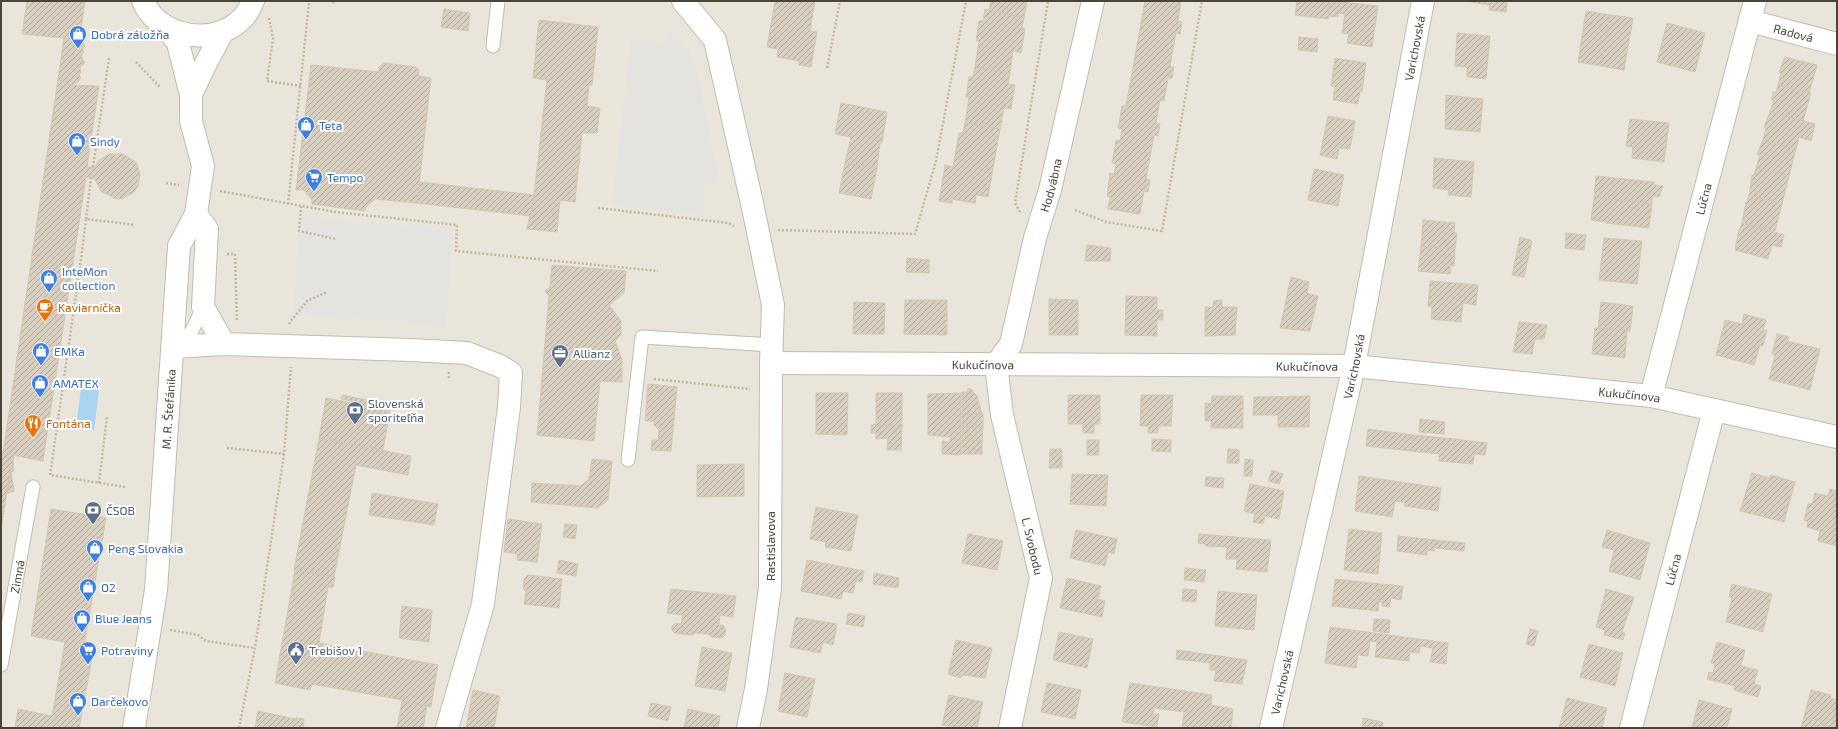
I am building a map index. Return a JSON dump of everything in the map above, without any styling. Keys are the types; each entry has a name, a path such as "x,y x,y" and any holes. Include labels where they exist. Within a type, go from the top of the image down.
{"street":[{"path":"143,1 152,15 166,27 178,43 191,95"},
{"name":"Rastislavova","path":"683,1 715,40 752,203 773,305 771,354 770,588 756,690 748,728"},
{"name":"Hodvábna","path":"996,364 1011,344 1035,238 1050,190 1093,1"},
{"name":"Varichovská","path":"1271,728 1354,366 1423,1"},
{"path":"166,27 182,34 200,36 223,31 258,7"},
{"name":"Radová","path":"1752,11 1837,44"},
{"name":"Lúčna","path":"1651,396 1752,11"},
{"path":"191,95 202,69 223,31"},
{"name":"M. R. Štefánika","path":"134,728 156,590 174,347 179,246 196,214 203,166 191,121 191,95"},
{"path":"196,214 207,229 203,307 230,345"},
{"path":"174,347 230,345 467,353 500,366 511,373 509,407 483,604 446,728"},
{"name":"Kukučínova","path":"771,354 996,364 1354,366 1651,396 1837,437"},
{"name":"L. Svobodu","path":"996,364 1002,415 1041,578 1010,728"},
{"name":"Lúčna","path":"1631,728 1714,410"}],"lane":[{"path":"493,46 498,1"},
{"path":"174,347 192,331 203,307"},
{"path":"628,460 642,337 771,354"},
{"name":"Zimná","path":"1,665 33,487"}],"path":[{"path":"827,68 840,1"},
{"path":"774,230 915,234 936,161 966,1"},
{"path":"1035,238 1015,204 1048,1"},
{"path":"1075,210 1106,222 1162,231 1202,1"},
{"path":"288,204 309,2"},
{"path":"258,7 273,38 267,81 301,86"},
{"path":"93,168 109,58"},
{"path":"136,62 160,87"},
{"path":"91,178 80,267 50,475 125,487"},
{"path":"216,190 335,212 457,225 456,251 658,270"},
{"path":"301,206 299,231 336,239"},
{"path":"598,208 728,223 741,229"},
{"path":"86,219 135,225"},
{"path":"230,345 235,254"},
{"path":"289,329 290,322 307,301 327,292"},
{"path":"239,728 255,648 284,454 291,374 290,360"},
{"path":"638,378 752,389"},
{"path":"99,483 107,416"},
{"path":"228,448 284,454"},
{"path":"103,618 138,624"},
{"path":"164,628 198,635 206,641 255,648"}],"shaded area":[{"path":"1,1 1837,1 1837,728 1,728"},
{"path":"669,34 688,49 697,71 719,180 704,183 704,214 612,204 631,39 661,44"},
{"path":"300,217 453,229 446,326 293,314"}],"water":[{"path":"82,381 100,383 94,430 76,427"}],"building":[{"path":"27,1 85,1 79,43 64,38 22,34"},
{"path":"775,1 815,1 810,31 817,32 811,67 799,65 799,61 777,57 778,49 767,47"},
{"path":"991,1 1027,1 1024,18 989,10"},
{"path":"1145,1 1181,1 1178,21 1182,22 1180,34 1176,33 1170,66 1174,67 1172,78 1168,78 1164,101 1160,100 1156,123 1160,124 1158,136 1154,135 1146,179 1150,180 1148,192 1144,191 1140,214 1108,209 1110,197 1107,196 1110,173 1114,174 1116,164 1112,163 1116,140 1120,141 1122,129 1118,128 1122,106 1126,106"},
{"path":"1297,1 1330,1 1328,19 1295,15"},
{"path":"1330,1 1378,6 1372,47 1347,43 1349,34 1342,33 1345,14 1338,13 1338,17 1328,16"},
{"path":"1466,1 1507,1 1506,12 1489,10 1489,5"},
{"path":"444,9 470,13 468,31 441,27"},
{"path":"985,9 1024,18 1022,28 1025,29 1021,53 1013,51 1010,73 975,67 979,41 976,41 979,21 983,21"},
{"path":"1586,11 1610,15 1601,66 1578,62"},
{"path":"1610,15 1633,18 1624,70 1601,66"},
{"path":"539,20 598,27 592,85 589,85 587,106 600,108 597,133 582,133 575,202 560,200 557,232 527,229 534,195 547,80 533,78"},
{"path":"1667,23 1705,33 1695,72 1657,62"},
{"path":"1457,33 1490,36 1486,79 1467,77 1467,67 1455,66"},
{"path":"1299,37 1318,39 1317,52 1298,50"},
{"path":"64,38 79,43 83,42 85,46 82,48 84,52 81,56 85,63 80,67 81,72 79,75 81,78 77,83 70,85 58,79"},
{"path":"1785,57 1817,65 1809,93 1778,85 1781,73 1779,72"},
{"path":"1335,58 1366,63 1362,91 1360,91 1358,104 1333,100 1335,87 1331,86"},
{"path":"384,63 416,67 419,70 418,76 431,78 417,203 375,199 366,207 365,211 312,204 312,200 304,190 296,190 311,65 379,72 379,67"},
{"path":"975,67 1010,73 1008,84 1015,85 1011,109 1004,108 1000,129 965,123 969,97 966,97 969,77 973,77"},
{"path":"58,79 70,85 99,86 87,167 95,167 98,161 109,154 123,154 136,162 140,174 138,186 134,192 124,198 116,199 101,191 94,178 86,177 43,461 3,453"},
{"path":"1778,85 1811,93 1803,121 1770,112 1774,100 1771,100 1773,92 1776,92"},
{"path":"1446,95 1483,99 1480,132 1445,129"},
{"path":"841,103 887,112 882,143 880,143 877,168 845,163 851,137 835,134"},
{"path":"1770,112 1815,124 1811,141 1799,137 1796,149 1763,140 1766,128 1764,127"},
{"path":"1328,116 1355,121 1350,149 1339,148 1337,159 1320,155"},
{"path":"1630,119 1669,123 1664,162 1632,158 1633,147 1626,146"},
{"path":"965,123 1000,129 988,197 976,195 975,203 952,199 952,203 939,201 945,165 953,167 959,133 963,133"},
{"path":"1763,140 1796,149 1789,176 1756,168 1760,155 1757,155"},
{"path":"1434,158 1474,162 1471,197 1448,195 1449,190 1433,188"},
{"path":"845,163 877,168 871,199 839,193"},
{"path":"1756,168 1789,176 1782,204 1749,195 1752,175 1754,175"},
{"path":"1314,169 1344,175 1338,206 1308,200"},
{"path":"1596,176 1654,182 1654,185 1663,186 1659,197 1652,196 1652,204 1594,197"},
{"path":"420,182 534,195 531,216 417,203"},
{"path":"1749,195 1782,204 1775,231 1742,223 1746,202"},
{"path":"1594,197 1652,204 1649,228 1591,220"},
{"path":"1423,220 1455,223 1454,233 1457,233 1455,249 1421,246"},
{"path":"1742,223 1784,235 1781,247 1772,245 1768,259 1735,250 1739,229"},
{"path":"1566,233 1586,235 1584,250 1565,248"},
{"path":"1520,237 1532,241 1528,259 1516,256"},
{"path":"1604,238 1642,241 1637,284 1599,280"},
{"path":"1087,245 1111,248 1110,261 1085,261"},
{"path":"1421,246 1455,249 1454,266 1450,265 1450,274 1418,271"},
{"path":"1516,256 1528,259 1524,277 1512,275"},
{"path":"907,258 929,260 929,273 906,272"},
{"path":"552,265 626,271 624,293 609,305 621,321 621,335 615,341 622,360 622,382 600,381 594,441 537,435 549,296 545,291 550,287"},
{"path":"1291,277 1309,282 1307,293 1318,296 1310,331 1280,328"},
{"path":"1430,281 1478,285 1476,305 1463,303 1461,322 1431,319 1432,307 1428,306"},
{"path":"1126,296 1157,297 1157,310 1163,310 1163,320 1157,319 1157,336 1125,335"},
{"path":"1049,299 1078,300 1078,335 1049,335"},
{"path":"905,300 947,300 947,335 904,334"},
{"path":"1222,300 1222,307 1237,307 1235,335 1205,336 1205,307 1213,307 1213,301"},
{"path":"854,302 885,303 884,334 853,334"},
{"path":"1601,302 1633,306 1630,331 1598,328"},
{"path":"1744,314 1766,320 1763,330 1767,330 1763,346 1760,345 1754,365 1716,355 1725,320 1742,324"},
{"path":"1519,322 1547,325 1544,339 1535,339 1532,354 1513,352"},
{"path":"1595,328 1627,331 1625,358 1592,354"},
{"path":"1777,334 1789,337 1787,341 1820,349 1810,390 1769,379 1775,355 1772,354"},
{"path":"648,384 677,387 671,451 651,450 652,440 658,440 659,430 654,425 654,421 645,421"},
{"path":"968,388 971,389 977,396 982,414 962,414 962,392 968,392"},
{"path":"816,393 848,393 847,435 816,434"},
{"path":"876,393 902,393 902,426 876,426"},
{"path":"961,393 961,455 942,454 942,441 950,442 951,437 928,435 928,394"},
{"name":"Slovenská sporiteľňa","path":"342,395 367,400 366,407 390,411 383,450 319,438 326,398 352,403 352,401 341,399"},
{"path":"1068,395 1100,395 1100,424 1094,424 1094,433 1083,433 1083,424 1068,424"},
{"path":"1141,395 1173,395 1171,426 1158,426 1158,433 1148,433 1148,426 1140,426"},
{"path":"1212,396 1243,396 1243,428 1211,428 1211,421 1205,421 1205,403 1211,404"},
{"path":"1310,396 1309,427 1278,427 1278,415 1253,415 1254,397"},
{"path":"962,414 983,414 983,427 962,427"},
{"path":"1420,419 1445,422 1444,434 1419,432"},
{"path":"876,424 876,426 902,426 901,450 887,450 888,438 876,439 876,433 871,433 871,425"},
{"path":"962,427 983,427 982,441 962,440"},
{"path":"1368,429 1413,435 1411,451 1366,446"},
{"path":"1413,435 1454,439 1451,462 1439,461 1439,454 1411,451"},
{"path":"319,438 411,456 408,475 356,465 334,577 294,570"},
{"path":"1152,439 1171,440 1171,452 1152,451"},
{"path":"1454,439 1487,443 1485,455 1474,454 1473,464 1451,462"},
{"path":"962,440 982,441 982,454 962,454"},
{"path":"1087,440 1099,440 1099,455 1087,455"},
{"path":"1050,449 1062,449 1062,468 1049,468"},
{"path":"1228,449 1239,450 1239,463 1227,463"},
{"path":"1,453 14,455 8,486 1,485"},
{"path":"592,459 612,461 608,500 598,508 531,502 532,483 581,486 589,479"},
{"path":"1245,459 1253,460 1252,476 1244,476"},
{"path":"13,461 14,471 11,472 14,491 7,493"},
{"path":"744,464 744,496 697,497 697,465"},
{"path":"1272,470 1283,474 1279,484 1268,481"},
{"path":"1752,473 1770,478 1771,475 1795,482 1784,522 1740,511"},
{"path":"1072,474 1108,475 1106,506 1070,504"},
{"path":"1359,476 1441,488 1438,511 1404,506 1405,502 1395,501 1392,517 1355,511"},
{"path":"1206,477 1224,478 1223,488 1205,486"},
{"path":"1250,484 1284,491 1279,519 1265,516 1263,524 1253,522 1255,514 1244,511"},
{"path":"1,485 8,486 6,498 1,497"},
{"path":"1830,489 1837,491 1837,546 1818,541 1820,531 1807,527 1808,522 1804,520 1808,504 1812,504 1815,493 1828,496"},
{"path":"372,493 438,504 434,525 369,515"},
{"path":"1,497 6,498 1,530"},
{"path":"816,507 858,515 851,551 825,547 826,542 810,539"},
{"path":"51,509 106,518 84,646 94,648 79,728 15,728 18,709 52,716 65,642 31,636"},
{"path":"508,519 542,524 537,562 517,560 518,554 504,552"},
{"path":"565,524 577,525 575,539 563,537"},
{"path":"1349,529 1382,533 1378,574 1344,570"},
{"path":"1076,530 1117,539 1114,554 1108,552 1105,566 1070,558"},
{"path":"1607,530 1650,543 1640,580 1609,571 1614,550 1602,547"},
{"path":"968,534 1003,541 997,570 962,563"},
{"path":"1199,534 1271,540 1267,572 1236,569 1237,559 1226,559 1227,547 1206,546 1205,544 1198,543"},
{"path":"1398,536 1465,543 1464,551 1435,548 1434,551 1427,550 1427,555 1397,551"},
{"path":"559,560 578,564 576,576 557,573"},
{"path":"807,560 864,571 862,582 856,581 853,593 843,591 841,599 801,591"},
{"path":"1185,568 1206,570 1204,582 1184,580"},
{"path":"295,570 335,577 333,587 328,587 319,643 438,665 431,707 402,701 403,700 312,684 310,690 275,683"},
{"path":"874,573 899,578 898,588 873,584"},
{"path":"528,575 562,579 559,608 524,604 526,592 523,588 524,579"},
{"path":"1067,578 1101,586 1098,599 1105,601 1102,617 1060,608"},
{"path":"1335,579 1380,584 1378,611 1332,606"},
{"path":"1381,584 1403,586 1401,600 1391,598 1389,607 1382,606 1382,602 1379,601"},
{"path":"1732,584 1772,594 1763,632 1726,622 1732,598 1729,597"},
{"path":"671,589 736,596 733,617 720,615 719,625 723,625 726,629 725,635 722,638 712,637 708,634 695,633 691,635 675,633 672,630 672,626 676,623 681,624 683,615 667,613"},
{"path":"1183,589 1197,590 1196,602 1182,601"},
{"path":"1606,589 1634,597 1622,632 1625,633 1623,640 1604,635 1605,630 1596,627"},
{"path":"1218,591 1257,595 1254,630 1215,626"},
{"path":"402,606 432,610 429,642 399,638"},
{"path":"848,613 865,616 863,627 846,624"},
{"path":"796,617 837,624 833,645 823,642 820,653 790,647"},
{"path":"1374,619 1390,620 1389,633 1373,631"},
{"path":"1330,627 1448,643 1446,664 1430,662 1433,648 1420,646 1419,653 1410,652 1409,661 1375,657 1377,642 1370,641 1368,656 1358,655 1356,668 1325,663"},
{"path":"1530,629 1538,631 1534,646 1526,644"},
{"path":"1059,632 1093,639 1087,668 1053,660"},
{"path":"956,640 992,648 985,678 962,675 961,678 948,674"},
{"path":"1717,642 1745,650 1741,666 1758,670 1754,684 1761,686 1758,697 1734,690 1735,686 1707,679 1709,672 1713,673 1715,664 1711,663"},
{"path":"1589,644 1623,653 1615,686 1580,677"},
{"path":"702,647 732,653 725,691 695,686"},
{"path":"1177,650 1247,660 1242,684 1214,681 1216,670 1210,670 1210,663 1176,659"},
{"path":"785,673 815,679 807,717 778,711"},
{"path":"1047,683 1081,690 1075,719 1041,712"},
{"path":"1130,683 1212,695 1211,705 1233,709 1231,728 1182,728 1184,712 1154,708 1153,714 1159,714 1157,727 1122,722"},
{"path":"473,690 500,696 494,728 466,728"},
{"path":"1811,690 1831,695 1830,698 1837,700 1837,728 1823,726 1824,722 1804,717"},
{"path":"949,695 983,702 977,728 959,728 942,725"},
{"path":"1567,698 1607,708 1602,728 1559,728"},
{"path":"1699,700 1732,709 1727,728 1692,728"},
{"path":"402,701 427,706 423,728 397,728"},
{"path":"651,703 671,707 668,721 648,716"},
{"path":"688,709 720,716 718,728 684,728"},
{"path":"258,711 295,719 304,719 303,728 255,728"},
{"path":"1804,717 1824,722 1823,726 1831,728 1801,728"},
{"path":"1363,718 1383,722 1382,728 1362,728"}],"place":[{"name":"Dobrá záložňa","path":"78,49"},
{"name":"Teta","path":"306,140"},
{"name":"Sindy","path":"77,156"},
{"name":"Tempo","path":"314,192"},
{"name":"InteMon collection","path":"49,293"},
{"name":"Kaviarnička","path":"45,322"},
{"name":"EMKa","path":"41,366"},
{"name":"Allianz","path":"560,368"},
{"name":"AMATEX","path":"40,398"},
{"name":"Slovenská sporiteľňa","path":"355,425"},
{"name":"Fontána","path":"33,438"},
{"name":"ČSOB","path":"93,525"},
{"name":"Peng Slovakia","path":"95,563"},
{"name":"O2","path":"88,602"},
{"name":"Blue Jeans","path":"82,633"},
{"name":"Potraviny","path":"88,665"},
{"name":"Trebišov 1","path":"296,665"},
{"name":"Darčekovo","path":"78,716"}]}
